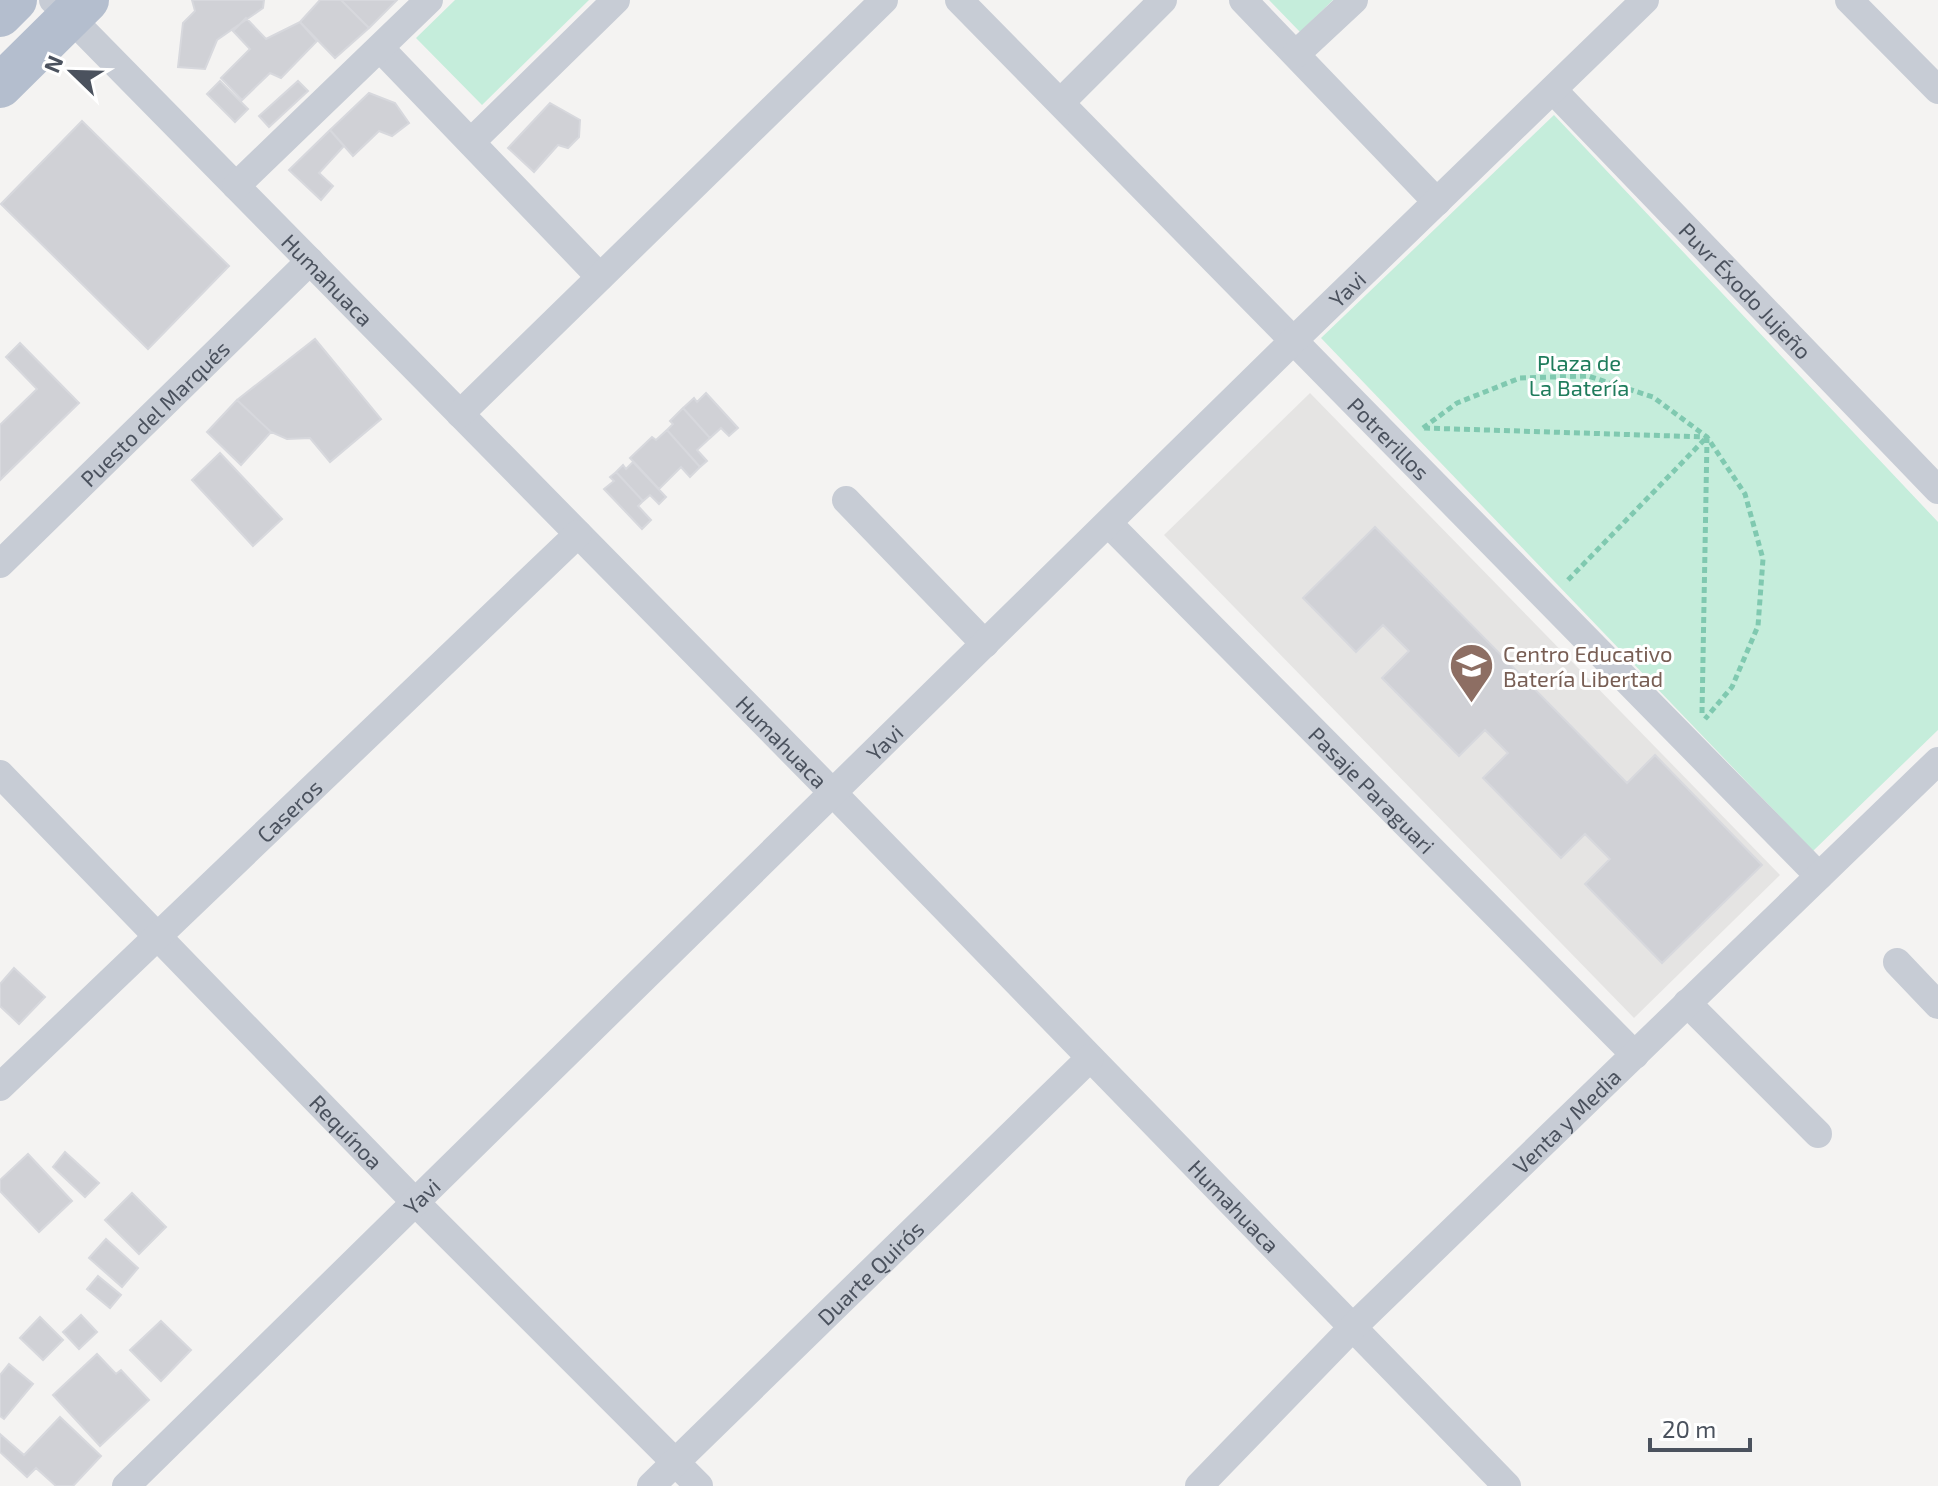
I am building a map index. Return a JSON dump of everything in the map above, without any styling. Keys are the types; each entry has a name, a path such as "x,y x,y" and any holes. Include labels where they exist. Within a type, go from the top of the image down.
{"main road":[{"path":"0,15 15,0"},
{"path":"0,86 70,6"}],"street":[{"path":"236,186 429,0"},
{"path":"471,142 616,0"},
{"path":"460,414 884,0"},
{"name":"Potrerillos","path":"959,0 1819,876"},
{"path":"1061,102 1163,0"},
{"path":"1243,0 1437,202"},
{"path":"1296,54 1354,0"},
{"name":"Yavi","path":"126,1486 1294,340 1645,0"},
{"path":"1849,0 1938,90"},
{"name":"Humahuaca","path":"70,6 236,186 834,794 1507,1486"},
{"path":"380,48 600,277"},
{"name":"Puvr Éxodo Jujeño","path":"1553,90 1938,490"},
{"name":"Puesto del Marqués","path":"0,564 310,261"},
{"path":"846,500 985,644"},
{"name":"Pasaje Paraguari","path":"1109,524 1635,1055"},
{"name":"Caseros","path":"0,1087 578,534"},
{"name":"Requínoa","path":"0,774 416,1203 699,1486"},
{"name":"Venta y Media","path":"1199,1486 1352,1328 1687,1003 1819,876 1933,774"},
{"path":"1897,962 1938,1005"},
{"path":"1687,1003 1818,1134"},
{"name":"Duarte Quirós","path":"651,1486 1090,1058"}],"path":[{"path":"1707,437 1423,428 1457,403 1520,378 1588,376 1653,397 1707,437 1745,494 1763,559 1758,626 1732,687 1702,722 1703,675 1707,437"},
{"path":"1567,580 1707,437"}],"shaded area":[{"name":"Centro Educativo Batería Libertad","path":"1310,393 1780,875 1634,1018 1164,535"}],"green space":[{"path":"455,0 589,0 482,105 416,38"},
{"path":"1269,0 1333,0 1300,32"},
{"name":"Plaza de La Batería","path":"1554,115 1938,522 1938,730 1813,851 1321,338"}],"building":[{"path":"192,0 264,0 263,8 217,40 205,69 178,67 183,23 195,11"},
{"path":"320,0 341,0 369,28 335,58 300,22"},
{"path":"341,0 397,0 369,28"},
{"path":"246,18 266,39 300,22 317,41 281,78 270,73 242,100 221,78 250,49 233,31"},
{"path":"220,81 248,109 235,122 207,94"},
{"path":"298,81 308,91 269,127 259,116"},
{"path":"369,93 395,103 409,123 392,136 379,131 353,156 330,130"},
{"path":"550,103 580,120 579,137 568,148 558,145 534,172 508,148"},
{"path":"82,121 229,266 148,349 1,204"},
{"path":"330,130 344,146 319,173 333,186 321,200 289,170"},
{"path":"315,339 381,419 330,462 310,438 287,439 271,432 237,400"},
{"path":"20,343 79,403 0,480 0,425 37,389 6,357"},
{"path":"706,393 738,428 729,436 721,428 710,438 683,408 694,398 697,402"},
{"path":"237,400 271,432 241,465 207,432"},
{"path":"683,408 710,438 697,450 707,461 700,467 667,430 673,424 670,421"},
{"path":"667,430 700,467 690,477 681,467 659,489 630,458 652,437 656,440"},
{"path":"220,453 282,519 253,546 192,480"},
{"path":"633,462 666,497 659,504 650,495 643,501 616,472 623,465 626,469"},
{"path":"616,472 643,501 638,506 651,520 642,529 604,489 614,481 610,477"},
{"path":"1375,527 1627,783 1655,755 1762,865 1662,963 1585,884 1610,859 1585,834 1561,858 1483,778 1508,753 1485,730 1459,756 1382,678 1409,651 1383,625 1356,652 1303,598"},
{"path":"14,968 45,997 19,1024 0,1006 0,984"},
{"path":"65,1152 99,1183 85,1197 53,1167"},
{"path":"28,1154 72,1201 39,1232 0,1191 0,1180"},
{"path":"132,1193 166,1227 139,1254 105,1220"},
{"path":"106,1239 138,1268 122,1287 89,1258"},
{"path":"98,1276 121,1295 110,1308 87,1289"},
{"path":"81,1315 97,1332 79,1349 63,1332"},
{"path":"40,1317 63,1340 43,1360 20,1338"},
{"path":"161,1321 191,1350 161,1381 130,1350"},
{"path":"97,1354 116,1374 121,1370 149,1400 100,1446 53,1395"},
{"path":"9,1364 33,1384 4,1419 0,1416 0,1375"},
{"path":"60,1417 101,1456 73,1486 56,1486 36,1468 27,1477 0,1452 0,1434 24,1455"}],"place":[{"name":"Centro Educativo Batería Libertad","path":"1472,705"}]}
